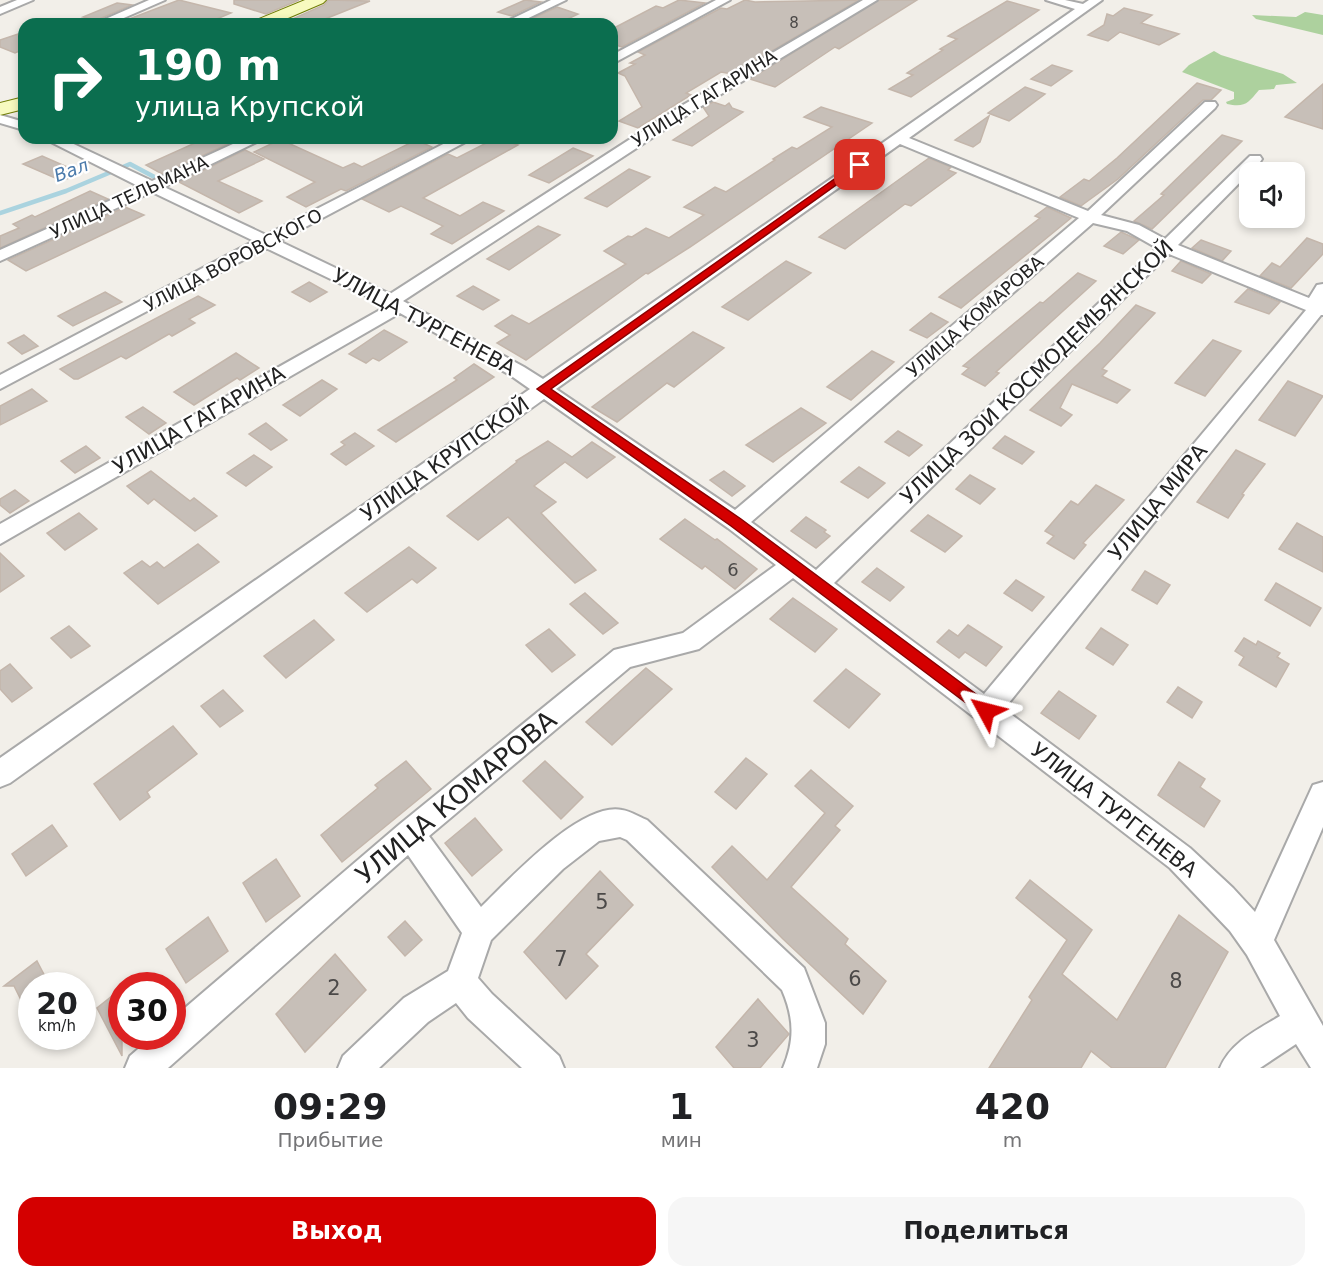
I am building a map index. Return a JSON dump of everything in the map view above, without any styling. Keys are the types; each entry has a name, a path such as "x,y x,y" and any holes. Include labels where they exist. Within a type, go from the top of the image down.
{"street":[{"path":"0,11 27,0"},
{"path":"115,18 159,0"},
{"path":"274,18 318,0"},
{"path":"520,18 560,0"},
{"path":"618,57 724,0"},
{"name":"УЛИЦА ГАГАРИНА","path":"0,535 395,304 636,140 788,45 871,0"},
{"path":"1052,0 1090,4"},
{"name":"УЛИЦА КРУПСКОЙ","path":"0,774 897,138 1090,4"},
{"path":"0,109 18,104"},
{"name":"УЛИЦА КОМАРОВА","path":"736,522 1090,217 1210,105"},
{"path":"0,119 18,124"},
{"path":"897,138 1090,217 1111,220 1133,228 1167,247 1321,303"},
{"name":"УЛИЦА ТУРГЕНЕВА","path":"63,144 395,304 517,371 736,522 1180,858 1232,908 1257,942 1300,1022 1323,1056"},
{"name":"УЛИЦА ТЕЛЬМАНА","path":"0,256 245,144"},
{"name":"УЛИЦА ВОРОВСКОГО","path":"0,383 454,144"},
{"name":"УЛИЦА ЗОИ КОСМОДЕМЬЯНСКОЙ","path":"818,583 1167,247 1255,159"},
{"name":"УЛИЦА МИРА","path":"986,711 1321,303"},
{"name":"УЛИЦА КОМАРОВА","path":"142,1068 410,834 623,658 690,642 793,564"},
{"path":"1257,942 1323,795"},
{"path":"355,1068 416,1010 460,982 479,930 553,859 592,828 620,823 637,831 793,979 808,1011 810,1027 810,1036 800,1068"},
{"path":"410,834 479,930"},
{"path":"460,982 480,1006 547,1068"},
{"path":"1237,1068 1249,1055 1300,1022"}],"green space":[{"path":"1305,12 1323,15 1323,35 1256,19 1252,15 1296,17"},
{"path":"1214,51 1283,74 1297,83 1276,85 1274,89 1259,90 1242,105 1227,104 1226,102 1234,99 1234,92 1182,72 1189,65"}],"building":[{"path":"179,0 231,13 219,18 132,18"},
{"path":"234,0 299,0 266,14 234,4"},
{"path":"328,0 370,1 328,18 295,18 324,5"},
{"path":"525,0 541,2 512,16 498,12"},
{"path":"679,0 705,3 622,47 618,46 618,26 656,6 663,8"},
{"path":"745,0 755,2 859,0 732,74 721,72 686,93 691,95 638,128 619,121 642,107 625,76 618,73 635,64 630,63 645,55 638,52 721,8 727,9"},
{"path":"879,0 917,0 839,49 835,47 775,87 750,79"},
{"path":"1007,1 1039,10 911,97 889,89 913,75 907,73 957,39 948,36"},
{"path":"117,3 132,5 102,18 83,17"},
{"path":"557,7 578,14 570,18 533,18"},
{"path":"1124,8 1152,15 1141,23 1179,34 1159,45 1120,32 1108,41 1088,35 1104,25 1107,14 1113,16"},
{"path":"18,34 18,52 15,53 0,47 0,40"},
{"path":"1052,65 1072,71 1051,86 1031,79"},
{"path":"1197,83 1221,90 1211,100 1203,100 1118,179 1081,206 1060,197 1084,179 1089,181 1117,158"},
{"path":"1323,84 1323,129 1285,117"},
{"path":"1025,87 1045,94 1009,121 988,113"},
{"path":"713,102 725,106 729,103 732,108 743,112 692,146 673,140 709,116 703,107"},
{"path":"821,107 872,123 690,247 648,274 646,273 526,360 497,343 510,335 495,326 512,315 529,324 626,264 604,251 646,228 669,238 704,215 684,207 715,187 726,192 792,147 797,149 832,127 804,117"},
{"path":"989,116 980,142 973,147 955,140"},
{"path":"1222,135 1242,141 1152,229 1134,221 1164,195 1161,194"},
{"path":"193,144 228,144 162,174 146,165"},
{"path":"271,144 290,144 343,168 354,163 362,167 408,144 425,144 432,147 346,191 341,189 306,207 287,197 315,182 254,152"},
{"path":"484,144 518,145 423,198 460,216 483,202 504,211 452,244 431,234 443,226 401,206 389,212 362,199 448,154 457,158"},
{"path":"573,148 593,156 549,183 529,175"},
{"path":"245,150 264,159 218,181 262,201 239,213 179,182"},
{"path":"42,156 81,173 62,181 23,164"},
{"path":"929,158 951,167 948,170 956,173 911,206 905,204 845,249 819,237"},
{"path":"629,169 650,177 607,207 585,198"},
{"path":"90,191 108,199 0,248 0,236 19,228 13,224 32,215 35,217"},
{"path":"125,207 144,215 26,271 8,260"},
{"path":"1047,207 1071,218 961,308 939,297 1040,218 1035,216"},
{"path":"538,226 560,235 509,270 487,259"},
{"path":"1121,232 1139,240 1123,254 1104,246"},
{"path":"1307,238 1323,244 1323,254 1291,288 1260,276 1272,263 1280,267"},
{"path":"1201,240 1231,251 1222,261 1192,248"},
{"path":"786,261 811,273 748,320 722,307"},
{"path":"1181,261 1211,274 1202,283 1172,271"},
{"path":"1078,273 1096,281 996,372 999,373 985,386 962,374 969,368 963,366"},
{"path":"309,282 327,292 310,302 292,292"},
{"path":"473,286 499,300 483,310 457,296"},
{"path":"1248,289 1280,302 1269,314 1235,302"},
{"path":"105,292 122,302 73,326 58,316"},
{"path":"198,296 215,305 189,319 195,323 172,336 169,334 126,359 121,356 78,379 74,379 60,369"},
{"path":"1136,305 1155,313 1102,369 1107,371 1102,376 1130,390 1117,403 1072,384 1060,408 1072,415 1061,426 1030,410 1100,343"},
{"path":"931,313 948,322 927,338 910,330"},
{"path":"384,330 407,342 379,361 373,358 366,363 349,354"},
{"path":"693,332 724,348 674,387 667,383 617,422 592,407"},
{"path":"24,335 38,346 22,354 8,343"},
{"path":"1213,340 1241,351 1205,396 1175,383"},
{"path":"872,351 894,362 851,400 827,387"},
{"path":"236,353 259,368 240,380 237,378 194,405 174,392"},
{"path":"474,364 494,377 396,442 378,430 457,380 454,378"},
{"path":"322,380 337,389 300,416 283,405"},
{"path":"1288,381 1323,396 1295,436 1259,420"},
{"path":"32,389 47,401 0,425 0,406"},
{"path":"143,407 166,423 149,434 126,417"},
{"path":"801,408 826,423 773,462 746,445"},
{"path":"266,423 287,440 271,450 249,434"},
{"path":"898,431 922,445 909,456 885,442"},
{"path":"355,433 374,446 346,465 331,454 345,445 341,442"},
{"path":"1005,436 1034,452 1022,464 993,448"},
{"path":"548,441 572,457 592,442 615,457 587,478 565,462 534,486 556,502 541,513 596,570 575,583 508,517 478,540 447,516 516,461"},
{"path":"86,446 100,458 75,473 61,461"},
{"path":"1236,450 1265,464 1242,494 1244,495 1228,518 1197,502"},
{"path":"254,455 272,467 246,486 227,473"},
{"path":"859,467 885,483 868,498 841,482"},
{"path":"151,471 190,501 194,498 217,516 195,531 154,499 148,504 127,486"},
{"path":"724,471 745,486 732,496 710,480"},
{"path":"970,475 995,489 980,504 956,489"},
{"path":"1096,485 1124,500 1083,543 1086,545 1074,559 1047,543 1054,536 1045,531 1071,501 1078,505"},
{"path":"15,490 29,501 10,513 0,505 0,499"},
{"path":"79,513 97,529 65,550 47,533"},
{"path":"928,515 962,536 945,552 911,531"},
{"path":"806,517 826,530 824,532 830,536 816,548 791,531"},
{"path":"685,519 715,540 717,539 757,569 735,589 705,566 702,569 660,539"},
{"path":"1297,523 1323,537 1323,572 1279,549"},
{"path":"198,544 219,562 158,604 124,573 142,561 150,567 157,562 164,568"},
{"path":"409,547 436,568 417,583 412,579 367,612 345,593"},
{"path":"0,553 24,576 0,592"},
{"path":"877,568 904,587 890,601 862,582"},
{"path":"1145,571 1170,585 1157,604 1132,590"},
{"path":"1016,580 1044,597 1032,611 1004,593"},
{"path":"1276,583 1321,608 1310,626 1265,600"},
{"path":"585,593 618,623 603,634 570,604"},
{"path":"793,598 837,629 815,652 770,619"},
{"path":"314,620 334,640 286,678 264,656"},
{"path":"968,625 1002,647 986,666 965,652 959,658 937,642 949,630 958,636"},
{"path":"69,626 90,646 71,658 51,638"},
{"path":"1101,628 1128,645 1113,665 1086,648"},
{"path":"549,629 575,655 552,672 526,645"},
{"path":"1244,638 1256,645 1258,641 1280,653 1277,657 1289,664 1276,687 1239,665 1244,657 1235,651"},
{"path":"10,664 32,688 12,702 0,689 0,671"},
{"path":"646,668 672,689 612,745 586,722"},
{"path":"846,669 880,694 849,728 814,701"},
{"path":"1178,687 1202,702 1192,718 1167,702"},
{"path":"223,690 243,711 220,727 201,706"},
{"path":"1059,691 1096,716 1079,739 1041,713"},
{"path":"173,726 197,754 147,792 150,797 120,820 94,784"},
{"path":"746,758 767,774 736,809 715,792"},
{"path":"406,761 431,789 342,862 321,835 378,788 375,785"},
{"path":"545,761 583,797 561,819 523,781"},
{"path":"1179,762 1205,779 1200,787 1220,801 1204,827 1158,795"},
{"path":"811,770 853,806 835,826 840,830 791,887 848,939 845,944 886,981 863,1014 783,939 712,867 732,846 767,880 825,813 795,786"},
{"path":"475,818 502,850 472,876 445,843"},
{"path":"52,825 67,846 26,876 12,854"},
{"path":"276,859 300,896 266,922 243,883"},
{"path":"600,871 633,905 586,954 598,966 566,999 524,952"},
{"path":"1030,880 1092,930 1062,974 1117,1020 1179,915 1228,952 1165,1068 1112,1068 1091,1051 1081,1068 989,1068 1032,1000 1029,997 1067,940 1016,898"},
{"path":"208,917 228,951 186,983 186,972 180,972 166,949"},
{"path":"405,921 422,940 405,956 388,937"},
{"path":"335,954 366,990 305,1052 276,1014"},
{"path":"37,961 43,972 22,972"},
{"path":"18,975 18,994 14,986 4,986"},
{"path":"108,999 108,1029 97,1008"},
{"path":"758,999 789,1034 760,1068 734,1068 716,1047"}],"waterway":[{"name":"Вал","path":"0,213 66,191 130,164 160,180 165,177"}],"route":[{"path":"860,165 543,389 736,522 986,711"}]}
